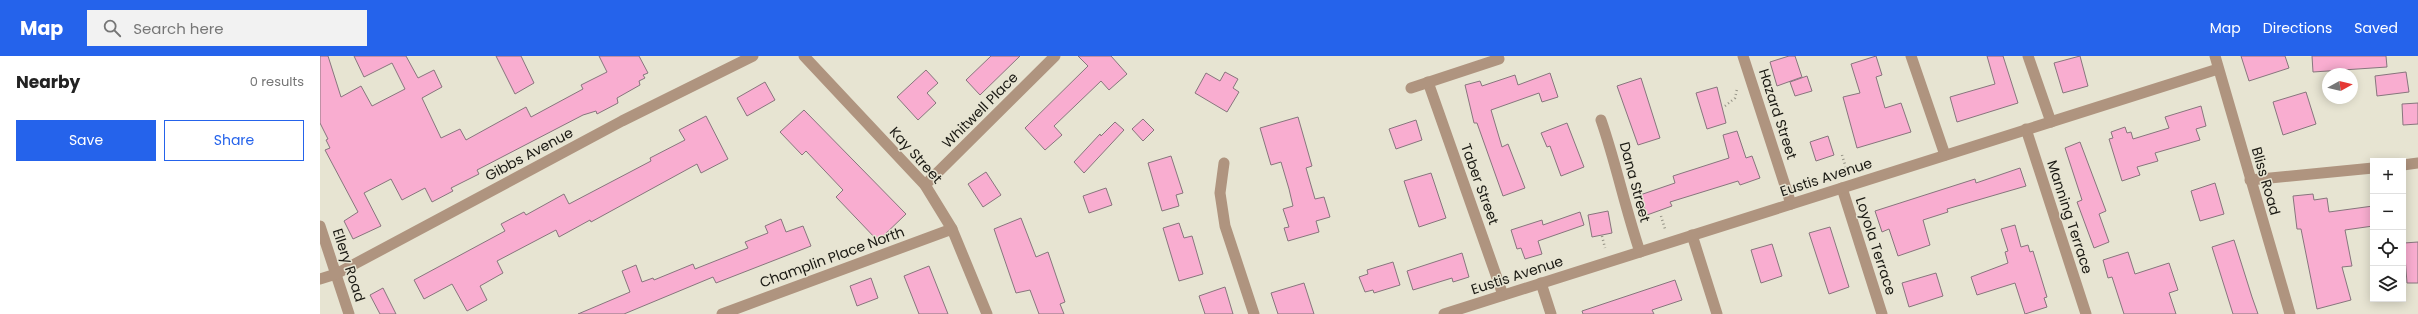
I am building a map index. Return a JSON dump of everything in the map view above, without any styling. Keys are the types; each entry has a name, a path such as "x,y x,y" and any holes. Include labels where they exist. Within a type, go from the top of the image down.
{"street":[{"name":"Gibbs Avenue","path":"320,279 336,274 622,121 753,56"},
{"name":"Kay Street","path":"804,56 925,185 952,229 987,314"},
{"name":"Whitwell Place","path":"925,185 1055,56"},
{"name":"Hazard Street","path":"1743,56 1791,204"},
{"path":"1911,56 1945,155"},
{"path":"2028,56 2051,122"},
{"name":"Bliss Road","path":"2215,56 2290,314"},
{"path":"1411,88 1498,59"},
{"name":"Eustis Avenue","path":"1444,314 2218,69"},
{"name":"Taber Street","path":"1428,82 1503,295"},
{"name":"Dana Street","path":"1601,120 1609,141 1620,190 1640,252"},
{"name":"Manning Terrace","path":"2026,129 2086,314"},
{"path":"1224,163 1220,193 1225,226 1254,314"},
{"path":"2406,165 2418,163"},
{"path":"2250,180 2370,168"},
{"name":"Loyola Terrace","path":"1842,188 1882,314"},
{"name":"Ellery Road","path":"320,226 349,314"},
{"name":"Champlin Place North","path":"722,314 952,229"},
{"path":"1692,235 1717,314"},
{"path":"1541,283 1551,314"}],"path":[{"path":"1725,106 1735,98 1738,92 1735,83"}],"building":[{"path":"320,56 328,56 341,97 361,86 372,106 405,89 392,63 364,77 354,56 406,56 418,78 434,70 442,87 422,98 441,138 460,129 466,140 526,107 531,117 583,89 581,85 607,72 599,56 639,56 648,73 643,75 645,78 639,81 640,85 617,98 618,103 597,114 596,111 583,115 477,170 479,174 451,188 453,191 432,202 425,188 402,200 391,179 364,193 381,226 353,239 344,221 358,212 325,150 330,148 326,140 328,139 320,123"},
{"path":"496,56 521,56 534,83 515,94"},
{"path":"991,56 1020,56 980,95 966,80"},
{"path":"1078,56 1111,56 1127,74 1109,90 1101,81 1054,126 1062,135 1045,150 1025,128 1088,66"},
{"path":"1789,56 1795,56 1802,77 1777,86 1770,62"},
{"path":"1876,56 1882,75 1876,77 1885,108 1901,103 1911,132 1857,148 1843,97 1860,93 1851,64"},
{"path":"1987,56 2003,56 2018,103 1957,122 1950,97 1995,84"},
{"path":"2080,56 2088,86 2063,93 2054,63"},
{"path":"2241,56 2285,56 2289,68 2249,81"},
{"path":"2312,56 2386,56 2387,67 2358,69 2322,68 2322,71 2313,72"},
{"path":"926,70 938,83 927,93 936,103 918,120 897,97"},
{"path":"1225,72 1238,79 1233,88 1239,92 1227,112 1195,93 1206,73 1220,81"},
{"path":"2406,72 2409,92 2377,96 2375,76"},
{"path":"1550,73 1558,97 1542,102 1539,93 1491,110 1502,147 1508,144 1525,188 1503,196 1477,123 1474,123 1465,85 1480,81 1482,86 1515,75 1518,85"},
{"path":"1807,76 1812,91 1795,96 1790,82"},
{"path":"1641,78 1660,138 1638,145 1617,86"},
{"path":"765,82 775,100 747,116 737,98"},
{"path":"1717,87 1726,123 1707,129 1696,93"},
{"path":"2306,92 2316,124 2283,135 2273,102"},
{"path":"2418,103 2418,124 2403,125 2402,104"},
{"path":"2201,106 2206,126 2196,129 2200,140 2155,153 2158,161 2137,167 2140,175 2122,181 2109,139 2113,138 2111,132 2125,127 2127,133 2131,132 2133,139 2169,128 2165,117"},
{"path":"804,110 906,214 878,241 836,197 843,190 806,151 802,155 780,132"},
{"path":"706,116 728,159 701,173 697,164 591,222 590,220 559,237 556,230 497,261 503,273 480,286 487,300 467,311 452,284 424,299 414,280 505,231 501,224 524,212 526,215 564,194 569,204 651,161 650,158 685,140 679,130"},
{"path":"1298,117 1312,166 1306,168 1315,199 1324,197 1330,217 1316,221 1319,232 1288,241 1284,228 1289,227 1283,209 1293,206 1289,189 1281,162 1271,165 1260,128"},
{"path":"1143,119 1154,130 1143,141 1132,129"},
{"path":"1416,120 1422,140 1396,149 1389,129"},
{"path":"1115,122 1124,130 1084,173 1074,162 1100,134 1101,136"},
{"path":"1567,123 1584,167 1561,176 1550,146 1547,147 1541,133"},
{"path":"1737,131 1746,158 1752,156 1760,178 1740,185 1738,181 1670,202 1672,206 1647,215 1640,195 1675,183 1673,176 1729,158 1723,135"},
{"path":"1828,136 1834,155 1816,161 1810,142"},
{"path":"2080,142 2106,211 2099,214 2109,242 2094,248 2077,202 2082,200 2065,148"},
{"path":"1171,156 1183,193 1176,195 1179,206 1162,211 1148,163"},
{"path":"2020,168 2026,186 1947,209 1948,212 1923,220 1930,245 1898,256 1889,229 1882,232 1875,211 1975,179 1976,183"},
{"path":"986,172 1001,195 983,207 968,184"},
{"path":"1431,173 1446,218 1419,227 1404,181"},
{"path":"2215,183 2224,214 2200,221 2191,191"},
{"path":"1106,188 1112,205 1089,213 1083,196"},
{"path":"2313,194 2314,200 2327,198 2329,212 2370,206 2370,226 2345,230 2352,266 2342,267 2351,300 2317,309 2301,229 2297,229 2293,196"},
{"path":"1608,211 1612,233 1592,237 1588,215"},
{"path":"1580,212 1584,225 1538,241 1542,254 1525,259 1521,248 1517,249 1511,230 1542,220 1543,225"},
{"path":"1021,218 1036,257 1048,252 1065,302 1060,304 1064,314 1039,314 1030,290 1016,293 994,229"},
{"path":"781,219 786,232 803,226 811,246 716,283 713,277 624,314 578,314 630,292 622,271 636,265 642,282 653,278 654,280 693,264 695,269 748,248 745,242 768,233 765,226"},
{"path":"1179,223 1184,238 1192,236 1203,274 1179,281 1163,228"},
{"path":"2015,225 2021,247 2028,245 2030,252 2033,251 2047,297 2044,298 2047,307 2025,314 2015,283 1977,295 1971,277 2008,263 2005,252 2008,251 2001,229"},
{"path":"1830,227 1849,287 1829,294 1809,233"},
{"path":"2234,240 2258,314 2233,314 2212,247"},
{"path":"2418,242 2418,283 2407,283 2406,243"},
{"path":"1772,244 1782,276 1761,283 1751,250"},
{"path":"2128,252 2135,274 2169,263 2178,290 2169,293 2176,314 2124,314 2112,277 2108,278 2103,260"},
{"path":"1462,253 1469,277 1453,282 1452,278 1413,290 1407,271"},
{"path":"1393,262 1400,285 1374,293 1373,290 1365,292 1359,277 1368,274 1367,270"},
{"path":"929,266 948,314 919,314 904,276"},
{"path":"1936,273 1943,296 1909,307 1902,283"},
{"path":"871,278 878,298 857,306 850,286"},
{"path":"1675,280 1682,300 1652,310 1654,314 1583,314 1582,311"},
{"path":"1304,283 1314,314 1278,314 1271,293"},
{"path":"1225,287 1233,314 1205,314 1199,296"},
{"path":"383,288 396,314 380,314 370,295"}]}
